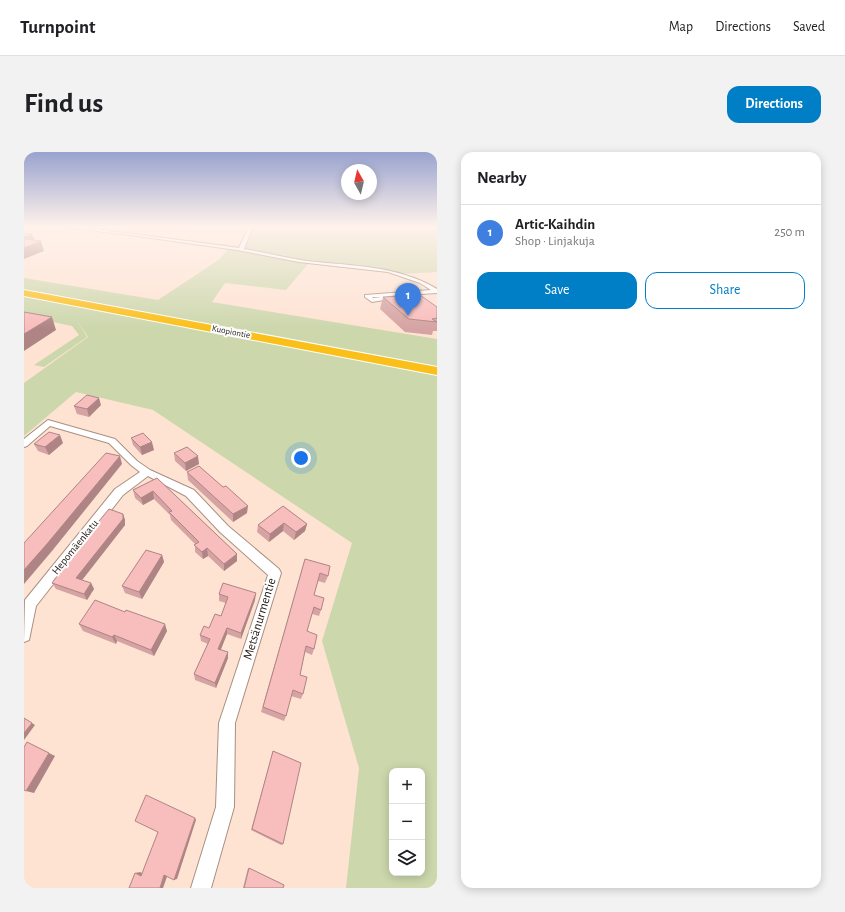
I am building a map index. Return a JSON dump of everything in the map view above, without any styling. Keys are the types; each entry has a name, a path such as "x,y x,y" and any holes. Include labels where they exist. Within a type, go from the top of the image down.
{"highway":[{"name":"Kuopiontie","path":"24,286 437,363"},
{"name":"Kuopiontie","path":"24,293 437,372"}],"street":[{"path":"296,260 351,265 402,273 422,280 437,291"},
{"path":"402,273 412,271"},
{"path":"388,294 437,291"},
{"name":"Metsänurmentie","path":"24,444 48,423 112,441 134,463 147,472 190,493 224,529 275,573 227,723 225,806 201,888"},
{"name":"Hepomäenkatu","path":"24,635 30,604 119,492 147,472"}],"green space":[{"path":"218,260 437,260 437,272 400,274 308,264 286,290 225,283 212,302 437,339 437,888 346,888 359,768 322,641 352,543 153,410 76,392 24,436 24,383 88,337 76,319 87,337 44,367 34,365 79,335 72,326 24,316 24,278 158,300"}],"building":[{"path":"420,295 437,307 437,318 432,319 437,322 409,319 383,297"},
{"path":"24,312 52,317 24,334"},
{"path":"87,395 99,398 87,409 74,406"},
{"path":"49,432 60,435 45,447 34,444"},
{"path":"143,433 152,442 140,447 131,438"},
{"path":"187,447 198,456 185,463 174,453"},
{"path":"106,453 120,456 24,570 24,543"},
{"path":"199,466 223,487 226,486 248,506 233,514 187,472"},
{"path":"157,478 237,554 224,564 207,548 202,552 194,545 199,542 169,512 172,511 153,491 141,498 133,490"},
{"path":"283,506 307,524 296,532 284,523 270,534 258,525"},
{"path":"109,509 123,514 123,519 76,578 91,583 84,594 52,583 66,564 64,563"},
{"path":"146,550 162,555 139,592 122,586"},
{"path":"305,559 330,566 328,576 320,573 314,595 324,598 321,610 314,607 307,631 317,635 314,649 306,646 300,675 307,677 303,694 293,690 286,716 263,707"},
{"path":"223,583 256,593 241,633 227,628 218,649 228,652 215,683 194,674 210,639 200,635 204,626 209,628 215,614 221,616 228,597 219,594"},
{"path":"95,600 125,612 126,610 165,624 151,650 114,635 112,637 79,624"},
{"path":"24,718 32,723 24,733"},
{"path":"27,742 49,753 26,791 24,790 24,747"},
{"path":"273,751 301,763 283,844 252,829"},
{"path":"146,795 195,818 174,880 164,875 160,888 129,888 135,873 141,876 158,832 135,821"},
{"path":"249,868 284,885 283,888 244,888"}],"place":[{"name":"Artic-Kaihdin","path":"408,316"}]}
